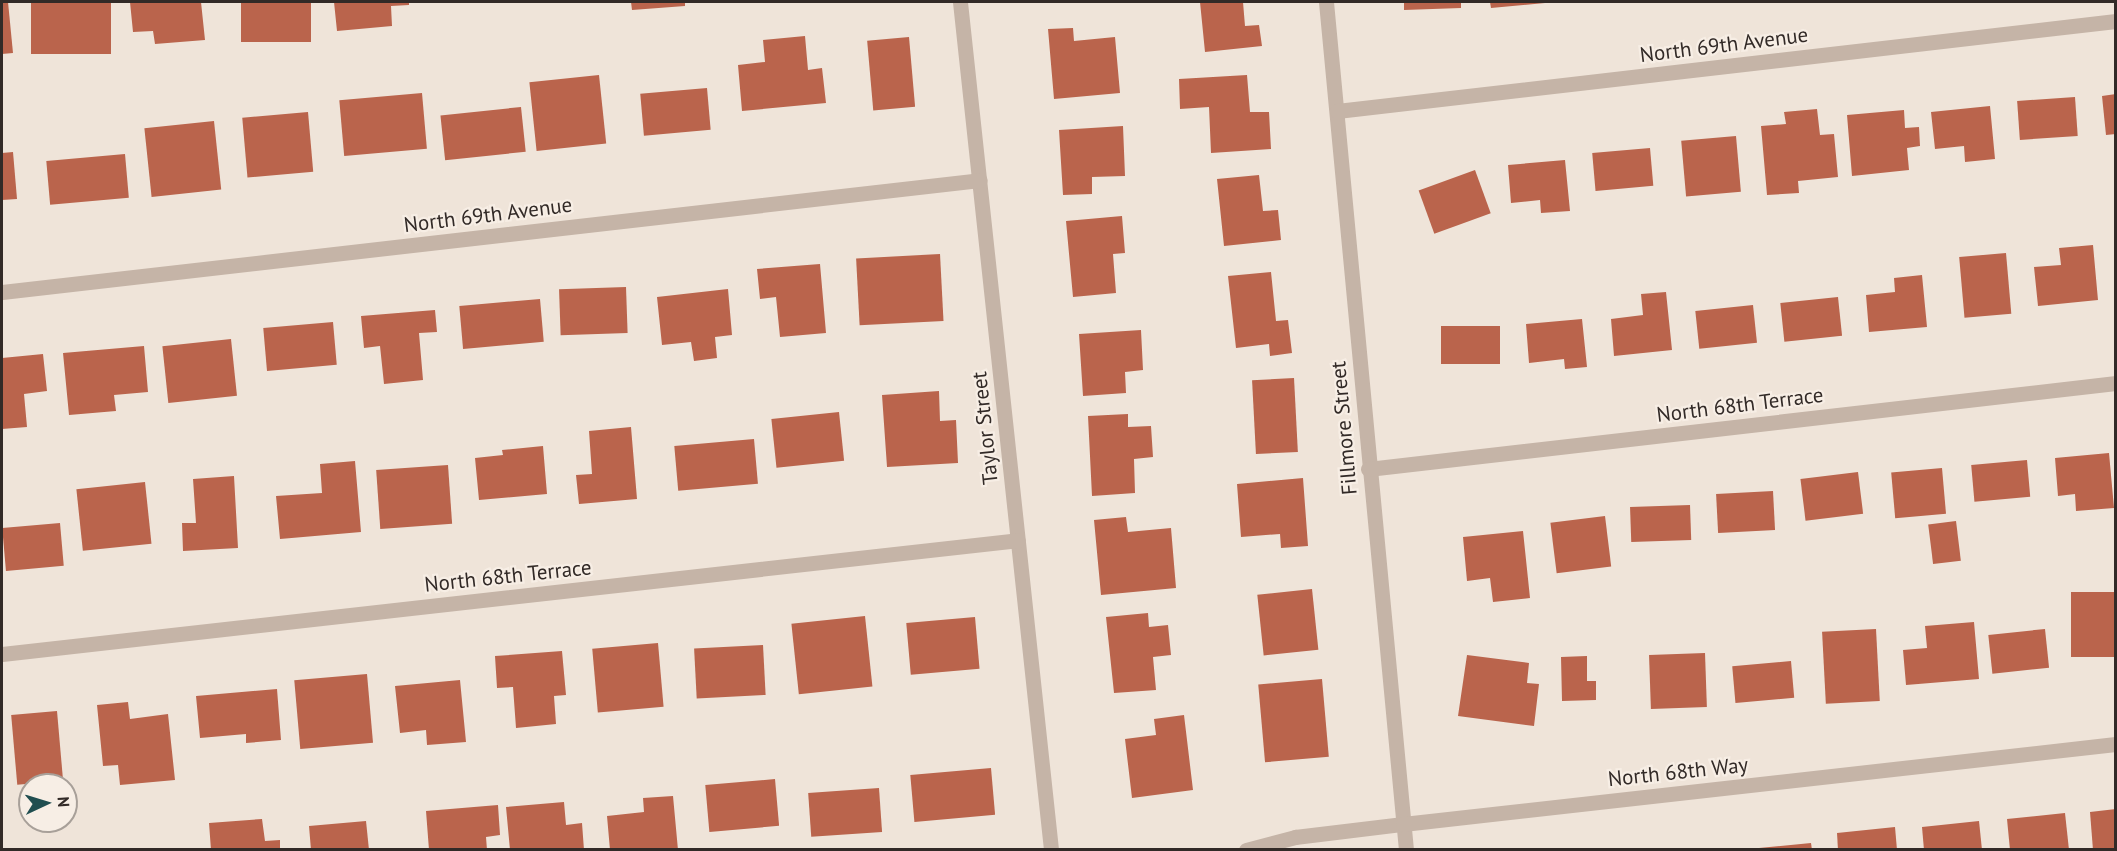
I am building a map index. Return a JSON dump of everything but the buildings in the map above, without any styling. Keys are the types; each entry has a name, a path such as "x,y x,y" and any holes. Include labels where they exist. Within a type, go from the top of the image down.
{"street":[{"name":"Taylor Street","path":"960,2 1051,849"},
{"name":"Fillmore Street","path":"1326,2 1368,469 1406,849"},
{"name":"North 69th Avenue","path":"1337,111 2115,21"},
{"name":"North 69th Avenue","path":"2,292 980,180"},
{"name":"North 68th Terrace","path":"1368,469 2115,383"},
{"name":"North 68th Terrace","path":"2,654 1018,540"},
{"name":"North 68th Way","path":"1246,849 1295,837 2115,744"}]}
